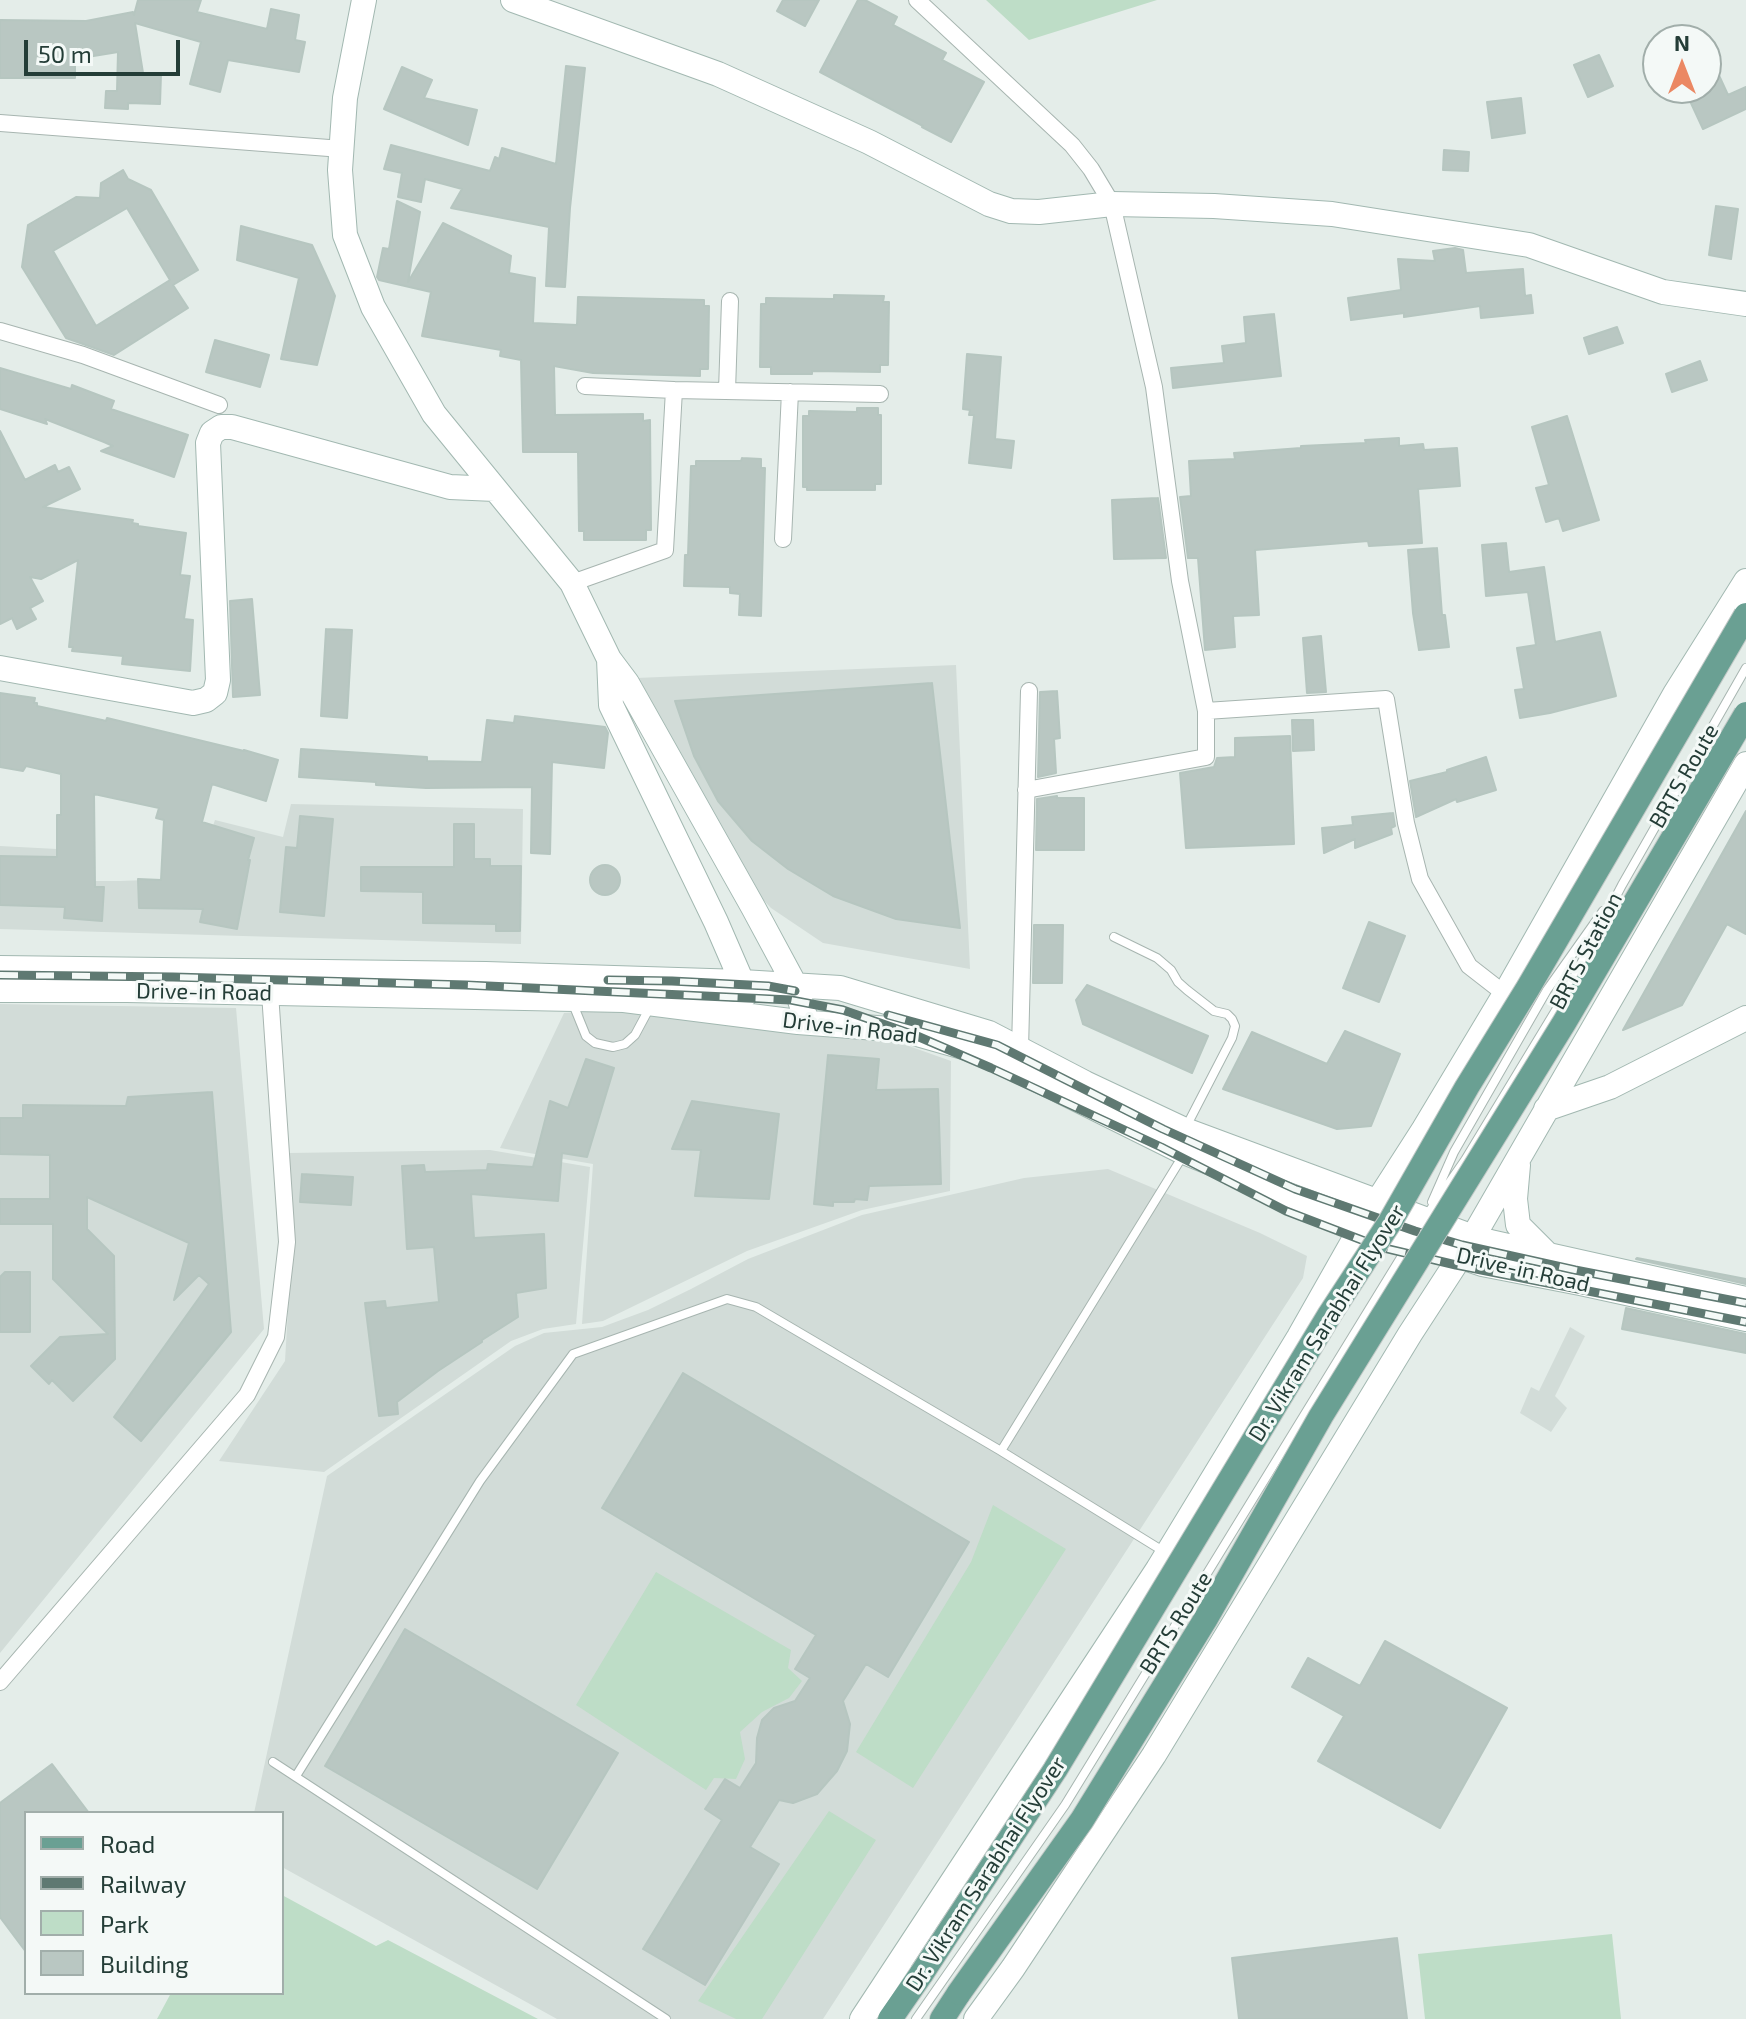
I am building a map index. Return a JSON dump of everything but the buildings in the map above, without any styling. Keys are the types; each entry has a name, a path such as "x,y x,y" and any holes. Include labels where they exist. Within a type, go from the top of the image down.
{"main road":[{"name":"Dr. Vikram Sarabhai Flyover","path":"890,2019 1055,1770 1330,1314 1390,1222 1746,615"},
{"name":"Dr. Vikram Sarabhai Flyover","path":"942,2019 1082,1820 1197,1633 1321,1416 1564,1023 1746,714"}],"street":[{"path":"364,0 345,98 340,170 345,235 373,307 434,414 572,583 609,659 627,683 795,985 807,1022"},
{"path":"513,0 718,74 869,142 989,204 1011,211 1039,212 1112,204 1214,206 1332,214 1529,245 1663,292 1746,304"},
{"path":"917,0 1072,145 1112,204 1154,387 1180,581 1206,711 1206,757 1026,790"},
{"path":"0,123 342,149"},
{"path":"727,391 730,301"},
{"path":"0,331 83,355 219,405"},
{"path":"585,386 880,394"},
{"path":"572,583 665,550 674,390"},
{"path":"783,539 790,392"},
{"path":"0,668 193,703 206,700 215,693 218,680 208,443 212,433 221,427 232,427 450,487 495,489"},
{"path":"862,2019 1167,1554 1299,1337 1363,1224 1505,994 1675,694 1746,581"},
{"path":"609,659 611,705 716,922 742,982 750,1016"},
{"path":"1020,1049 1029,691"},
{"path":"1206,711 1386,699 1406,823 1420,879 1469,966 1505,994"},
{"path":"976,2019 1154,1755 1410,1334 1467,1247 1746,764"},
{"name":"Drive-in Road","path":"0,968 624,1000 750,1016 903,1030 984,1053 1185,1142 1326,1210 1363,1224 1418,1230"},
{"name":"Drive-in Road","path":"0,990 486,974 840,988 989,1033 1085,1083 1185,1142"},
{"path":"0,1682 247,1395 276,1337 287,1242 265,982"},
{"path":"1546,1109 1610,1087 1746,1018"},
{"path":"1185,1142 1378,1201 1418,1230 1467,1247 1548,1255 1746,1299"},
{"path":"1520,1155 1515,1199 1518,1225 1548,1255"},
{"name":"Drive-in Road","path":"1467,1247 1482,1264 1746,1319"}],"lane":[{"name":"BRTS Route","path":"1622,885 1746,668"},
{"name":"BRTS Station","path":"1418,1230 1454,1152 1547,990 1622,885"},
{"name":"BRTS Station","path":"1418,1230 1465,1160 1562,1000 1622,885"},
{"path":"1001,1451 1185,1142 1235,1026 1227,1014 1214,1011 1187,990 1157,958 1114,937"},
{"path":"570,998 586,1036 595,1043 613,1047 625,1044 635,1035 652,1003"},
{"name":"BRTS Route","path":"916,2019 1065,1805 1418,1230"},
{"path":"296,1776 480,1481 573,1354 727,1299 756,1307 1001,1451 1167,1554"},
{"path":"273,1762 666,2019"}],"shaded area":[{"path":"956,665 970,969 823,943 771,908 701,835 636,678"},
{"path":"291,804 523,809 521,944 0,929 0,846 57,849 56,881 195,878 215,820 283,837"},
{"path":"0,1004 236,1008 264,1329 0,1653"},
{"path":"626,1009 889,1039 951,1061 950,1191 862,1210 747,1251 603,1321 582,1324 593,1164 500,1148 564,1013"},
{"path":"490,1150 590,1167 576,1324 543,1329 511,1341 324,1472 219,1461 285,1361 292,1241 289,1153"},
{"path":"1108,1169 1307,1256 1303,1278 823,2019 557,2019 284,1868 284,1811 254,1811 327,1476 515,1346 544,1333 602,1327 648,1310 748,1259 862,1215 1024,1178"},
{"path":"1570,1327 1585,1336 1555,1396 1567,1408 1551,1432 1520,1413 1531,1387 1539,1391"}],"green space":[{"path":"986,0 1157,0 1029,40"},
{"path":"993,1505 1066,1549 913,1788 856,1752 971,1562"},
{"path":"656,1572 791,1650 788,1668 802,1681 789,1698 762,1712 740,1732 745,1759 736,1779 714,1778 706,1790 576,1705"},
{"path":"829,1811 876,1840 762,2019 736,2019 698,2001"},
{"path":"284,1896 376,1946 388,1940 538,2019 157,2019 170,1995 284,1995"},
{"path":"1612,1934 1621,2019 1425,2019 1418,1954"}],"railway":[{"path":"0,975 466,985 791,1000 843,1010 917,1036 991,1068 1161,1147 1286,1211 1380,1247 1746,1322"},
{"path":"608,980 768,986 795,991"},
{"path":"888,1015 997,1045 1163,1129 1295,1189 1415,1231 1462,1245 1575,1270 1746,1303"}]}
